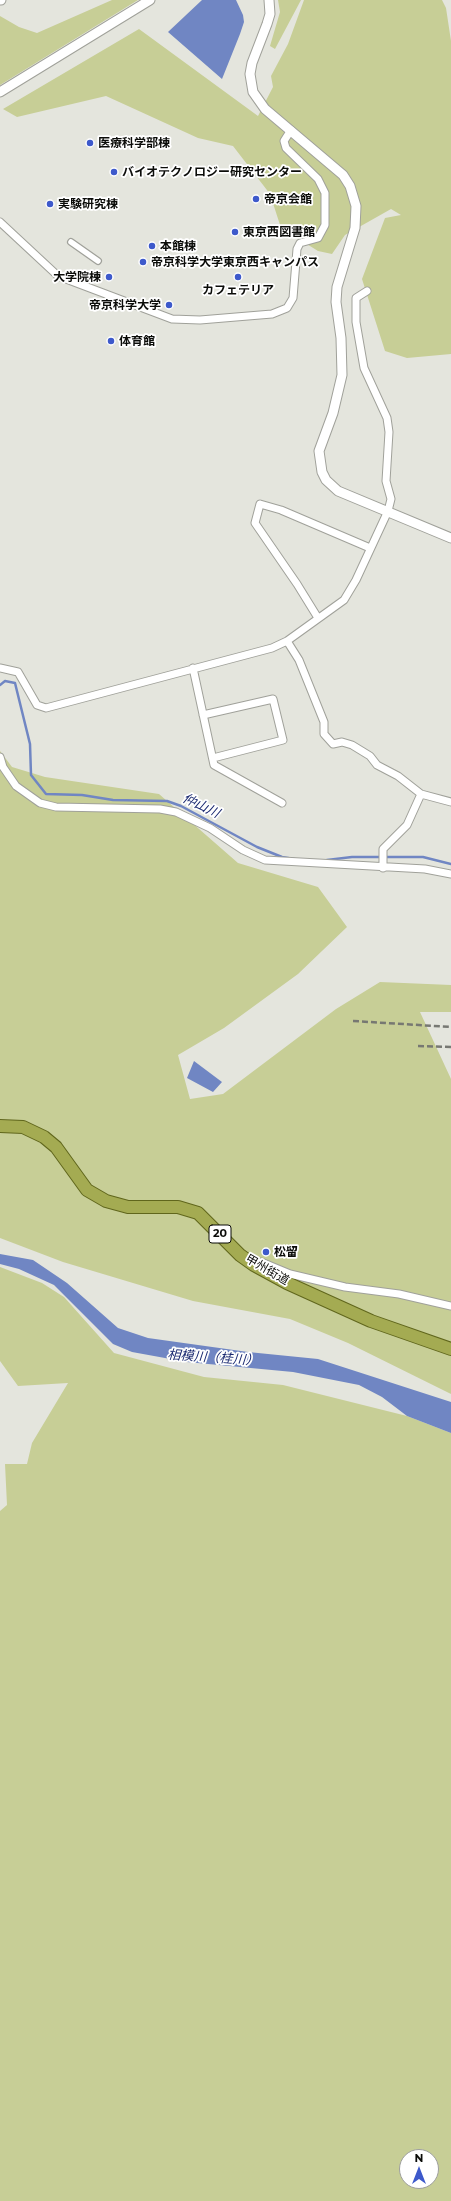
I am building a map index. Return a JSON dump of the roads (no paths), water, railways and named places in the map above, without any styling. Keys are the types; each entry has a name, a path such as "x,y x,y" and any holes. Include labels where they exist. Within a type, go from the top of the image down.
{"highway":[{"name":"甲州街道","path":"0,1126 23,1127 44,1137 56,1147 84,1186 106,1202 128,1207 178,1207 198,1213 240,1255 254,1265 287,1283 371,1321 451,1349"}],"street":[{"path":"0,92 150,0"},
{"path":"269,0 270,14 252,63 250,83 253,92 265,109 344,175 352,190 356,206 355,228 337,287 336,302 341,338 342,374 333,413 319,451 322,472 326,480 338,491 451,538"},
{"path":"0,222 58,276 172,319 200,320 272,314 287,308 293,298 297,249 300,243 318,238 325,225 325,193 318,179 286,148 284,140 291,130"},
{"path":"71,242 98,262"},
{"path":"0,668 18,672 37,705 46,708 272,648 287,641 344,600 356,580 388,511 390,499 386,481 389,432 387,418 364,368 356,322 356,298 367,291"},
{"path":"318,618 297,584 255,523 260,504 281,510 370,548"},
{"path":"287,641 299,660 324,722 324,734 333,744 342,742 358,748 370,756 377,765 398,776 421,794 451,802"},
{"path":"193,668 214,765 282,803"},
{"path":"203,715 273,699 283,740 213,758"},
{"path":"0,757 3,767 16,786 40,803 56,807 160,809 192,819 243,850 265,860 383,868 425,869 451,874"},
{"path":"383,868 383,849 407,825 421,794"},
{"path":"254,1265 260,1262 290,1274 345,1287 399,1294 451,1306"}],"water":[{"path":"202,0 236,0 243,15 244,22 222,79 168,32"},
{"path":"194,1061 222,1082 213,1092 187,1078"},
{"name":"相模川（桂川）","path":"0,1254 33,1260 67,1283 118,1328 148,1338 248,1352 318,1359 451,1402 451,1433 407,1416 382,1397 359,1385 293,1372 187,1362 132,1352 113,1344 54,1285 19,1269 0,1264"}],"waterway":[{"name":"仲山川","path":"0,685 5,681 15,683 30,744 31,775 46,794 82,795 113,800 167,801 181,806 257,847 282,857 294,859"},
{"name":"仲山川","path":"327,860 352,857 423,857 451,864"}],"railway":[{"path":"353,1021 451,1027"},
{"path":"418,1046 451,1047"}],"place":[{"name":"医療科学部棟","path":"90,143"},
{"name":"バイオテクノロジー研究センター","path":"114,172"},
{"name":"帝京会館","path":"256,199"},
{"name":"実験研究棟","path":"50,204"},
{"name":"東京西図書館","path":"235,232"},
{"name":"本館棟","path":"152,246"},
{"name":"帝京科学大学東京西キャンパス","path":"143,262"},
{"name":"大学院棟","path":"109,277"},
{"name":"カフェテリア","path":"238,277"},
{"name":"帝京科学大学","path":"169,305"},
{"name":"体育館","path":"111,341"},
{"name":"松留","path":"266,1252"}]}
